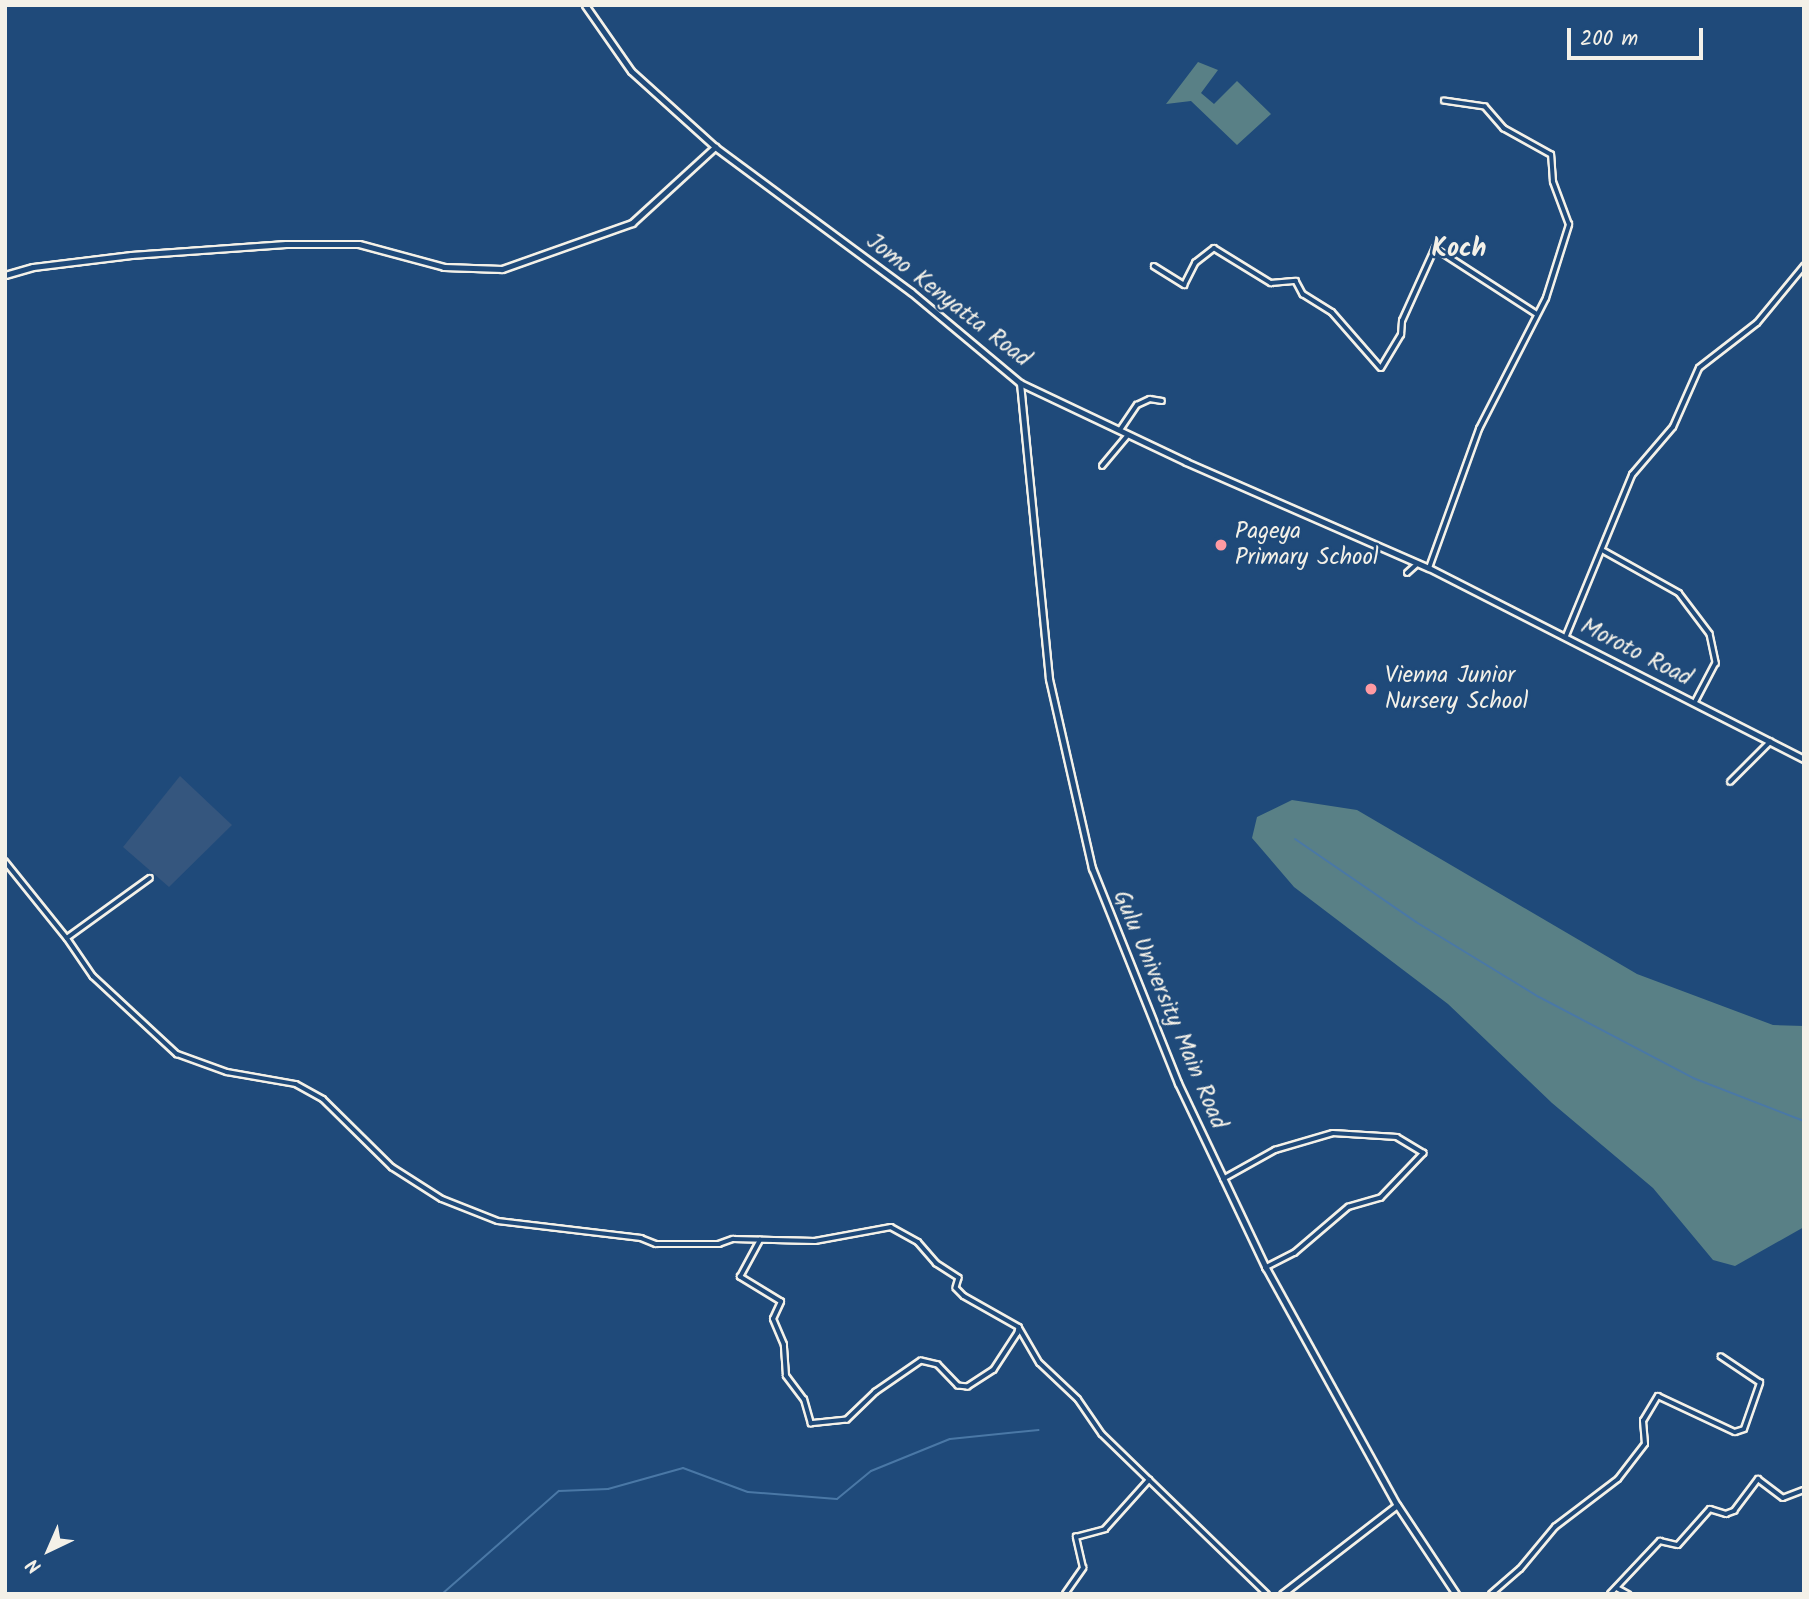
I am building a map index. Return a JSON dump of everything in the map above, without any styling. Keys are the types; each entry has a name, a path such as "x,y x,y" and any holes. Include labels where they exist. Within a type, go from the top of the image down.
{"street":[{"name":"Jomo Kenyatta Road","path":"585,5 631,71 715,147 911,292 1020,383 1119,431 1429,568"},
{"path":"1429,568 1479,429 1537,314 1569,225 1553,182 1553,158 1504,129 1485,107 1444,101"},
{"path":"5,275 33,267 131,255 286,244 359,244 444,267 502,269 632,223 689,166 715,147"},
{"path":"1154,266 1184,285 1195,263 1214,248 1271,283 1296,281 1303,294 1332,312 1381,368 1401,335 1402,321 1435,248 1537,314"},
{"path":"1566,636 1570,618 1604,551 1632,475 1673,427 1699,368 1757,323 1804,266"},
{"name":"Gulu University Main Road","path":"1020,383 1049,679 1092,868 1132,971 1223,1179 1266,1268 1397,1505 1456,1594"},
{"path":"1119,431 1138,405 1150,399 1163,401"},
{"path":"1102,466 1128,435"},
{"path":"1604,551 1679,593 1710,634 1716,663 1695,703"},
{"path":"1407,573 1417,564"},
{"name":"Moroto Road","path":"1429,568 1804,759"},
{"path":"1730,782 1770,741"},
{"path":"5,861 93,976 177,1054 227,1072 296,1084 323,1099 392,1167 442,1199 498,1221 640,1238 656,1244 816,1241 891,1227 918,1242 936,1263 959,1278 956,1288 964,1296 1018,1327 1040,1363 1078,1399 1102,1434 1267,1594"},
{"path":"66,938 150,878"},
{"path":"1223,1179 1275,1150 1334,1133 1397,1137 1424,1153 1381,1198 1349,1207 1295,1253 1266,1268"},
{"path":"760,1240 740,1278 781,1302 774,1319 784,1345 786,1376 804,1400 811,1424 847,1420 876,1392 921,1361 938,1365 958,1386 968,1387 995,1370 1018,1327"},
{"path":"1491,1594 1520,1569 1555,1527 1618,1479 1645,1444 1643,1421 1658,1396 1735,1432 1744,1429 1760,1383 1721,1357"},
{"path":"1609,1594 1660,1541 1681,1543 1710,1509 1726,1514 1734,1511 1758,1479 1783,1498 1804,1490"},
{"path":"1065,1594 1083,1568 1076,1537 1105,1529 1149,1480"},
{"path":"1282,1594 1397,1505"},
{"path":"1617,1588 1628,1594"}],"shaded area":[{"path":"180,776 232,825 169,887 123,847"}],"green space":[{"path":"1198,62 1218,70 1201,93 1214,104 1237,81 1271,114 1237,145 1191,101 1166,104"},
{"path":"1292,800 1357,810 1637,974 1773,1025 1804,1026 1804,1227 1735,1266 1713,1260 1653,1188 1552,1103 1448,1004 1294,887 1252,838 1257,817"}],"waterway":[{"path":"1295,839 1416,922 1539,997 1693,1078 1804,1121"},
{"path":"442,1594 559,1491 608,1489 683,1468 748,1492 837,1499 871,1471 950,1439 1039,1430"}],"place":[{"name":"Pageya Primary School","path":"1221,545"},
{"name":"Vienna Junior Nursery School","path":"1371,689"}],"district":[{"name":"Koch","path":"1459,250"}]}
